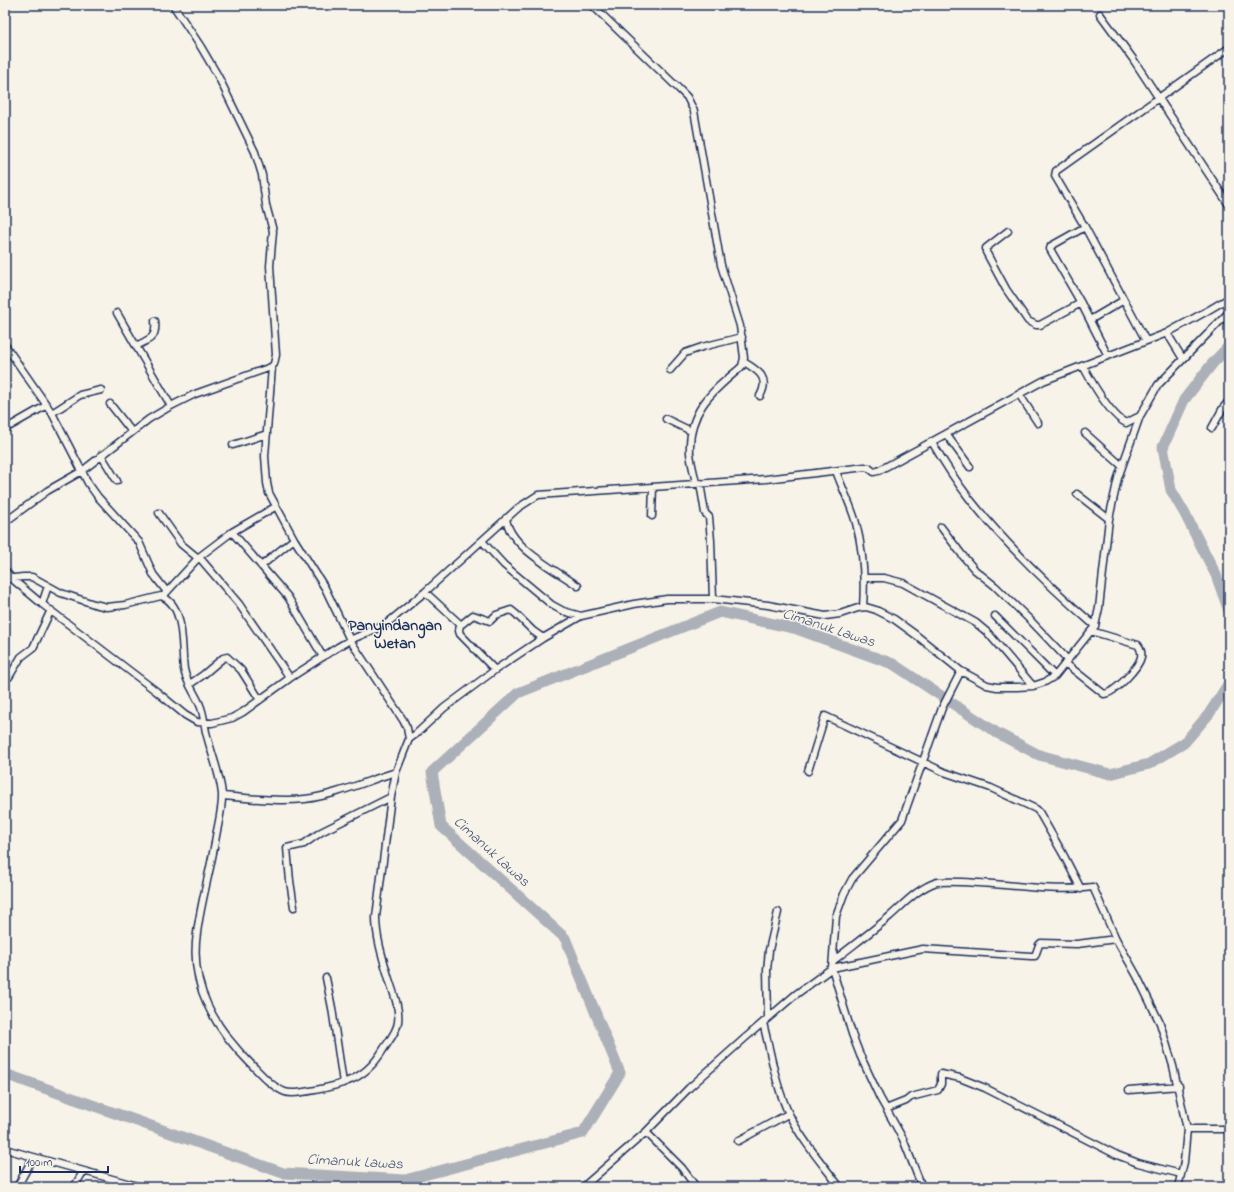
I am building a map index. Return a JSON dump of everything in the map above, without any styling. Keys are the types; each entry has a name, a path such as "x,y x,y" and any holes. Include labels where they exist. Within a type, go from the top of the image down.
{"street":[{"path":"5,345 52,413 88,483 98,497 139,542 153,574 179,619 182,636 183,667 200,705 218,772 222,796 214,848 196,935 197,973 204,997 220,1025 237,1049 260,1074 272,1084 287,1093 313,1090 354,1079 367,1071 374,1063 395,1031 398,1023 395,996 383,962 376,927 391,797 396,772 408,739 407,728 350,640 325,588 294,539 269,493 265,456 272,367 276,355 270,266 273,231 266,205 260,167 255,152 218,76 173,5"},
{"path":"592,5 687,97 694,111 721,265 742,337 744,362 739,369 710,394 696,418 691,431 690,454 705,513 709,517 713,599"},
{"path":"1100,14 1133,59 1229,205"},
{"path":"1144,338 1085,227 1055,176 1056,171 1229,48"},
{"path":"1085,227 1050,248 1107,353"},
{"path":"1008,231 989,244 986,248 986,252 1006,289 1028,321 1036,325 1040,325 1081,303"},
{"path":"205,727 212,723 232,718 243,712 322,657 350,640 385,625 425,592 506,518 527,501 542,494 766,479 867,467 873,471 878,471 1043,381 1083,366 1107,353 1144,338 1167,333 1229,298"},
{"path":"1090,320 1124,300"},
{"path":"408,739 416,734 444,708 495,670 581,616 634,604 667,599 713,599 768,606 826,616 843,614 863,607 876,610 894,619 961,671 987,685 997,687 1033,686 1045,682 1055,676 1093,629 1099,608 1109,519 1118,478 1140,416 1158,385 1229,312"},
{"path":"117,313 171,406"},
{"path":"136,346 154,335 156,332 155,321"},
{"path":"1167,333 1183,359"},
{"path":"670,370 686,353 702,347 742,337"},
{"path":"744,362 756,370 763,378 764,388 760,396"},
{"path":"1083,366 1106,402 1115,414 1124,422 1128,422 1140,416"},
{"path":"5,522 47,491 82,470 149,419 171,406 195,394 272,367"},
{"path":"52,413 80,395 101,390"},
{"path":"1020,394 1038,423"},
{"path":"1212,428 1223,408 1229,401"},
{"path":"110,404 132,432"},
{"path":"5,429 47,405"},
{"path":"666,419 691,431"},
{"path":"1085,433 1122,466"},
{"path":"233,445 267,434"},
{"path":"946,434 970,467"},
{"path":"932,442 958,484 985,517 1034,570 1093,629 1138,645 1142,655 1138,664 1114,689 1107,694 1104,694 1067,661 1031,620 971,565 941,527"},
{"path":"101,455 117,481"},
{"path":"836,471 856,524 861,549 864,578 863,607"},
{"path":"652,516 653,487"},
{"path":"1077,494 1109,519"},
{"path":"8,579 32,578 61,593 107,607 124,605 165,594 199,557 232,532 276,507"},
{"path":"159,513 181,544 187,550 199,557 239,604 290,678"},
{"path":"506,518 508,529 521,545 578,586"},
{"path":"232,532 288,597 322,657"},
{"path":"261,566 294,539"},
{"path":"482,541 504,565 547,602 559,610 581,616"},
{"path":"5,570 8,579 51,610 185,715 205,727"},
{"path":"864,578 884,578 903,584 976,623 988,633 1033,686"},
{"path":"42,604 48,586"},
{"path":"425,592 460,624"},
{"path":"5,680 9,677 21,657 32,648 51,610"},
{"path":"460,624 473,615 490,621 496,615 511,610 533,631 544,638"},
{"path":"995,616 1055,676"},
{"path":"460,624 460,634 495,670"},
{"path":"190,684 223,658 227,657 240,670 260,700"},
{"path":"922,1187 903,1139 886,1109 860,1055 832,968 836,916 844,894 852,880 902,820 942,708 961,671"},
{"path":"808,771 825,716 944,772 991,788 1036,809 1082,889"},
{"path":"222,796 266,799 306,799 345,790 396,772"},
{"path":"294,907 287,848 305,844 321,832 391,797"},
{"path":"833,961 905,902 934,882 1082,889 1094,887 1116,939 1137,976 1160,1023 1179,1086 1187,1129 1184,1162 1178,1187"},
{"path":"768,1018 767,970 769,950 778,912"},
{"path":"584,1187 646,1132 689,1088 762,1022 795,995 832,968 916,949 1035,956 1039,945 1042,943 1077,944 1116,939"},
{"path":"326,978 343,1083"},
{"path":"762,1022 776,1082 788,1114 810,1147 840,1187"},
{"path":"886,1109 906,1101 911,1097 938,1090 941,1084 941,1074 960,1078 984,1088 1117,1155 1138,1163 1181,1174"},
{"path":"1129,1090 1179,1086"},
{"path":"738,1141 788,1114"},
{"path":"1187,1129 1229,1128"},
{"path":"646,1132 682,1168 696,1187"},
{"path":"5,1149 141,1187"},
{"path":"17,1187 34,1158"},
{"path":"74,1187 83,1172"}],"waterway":[{"name":"Cimanuk Lawas","path":"1229,346 1212,364 1184,400 1163,447 1171,490 1216,575 1229,611"},
{"name":"Cimanuk Lawas","path":"5,1074 283,1173 405,1180 583,1133 620,1073 565,938 441,826 432,772 518,693 720,612 797,629 893,664 997,733 1039,755 1110,774 1149,764 1184,743 1209,714 1229,683"}],"district":[{"name":"Panyindangan Wetan","path":"395,633"}]}
